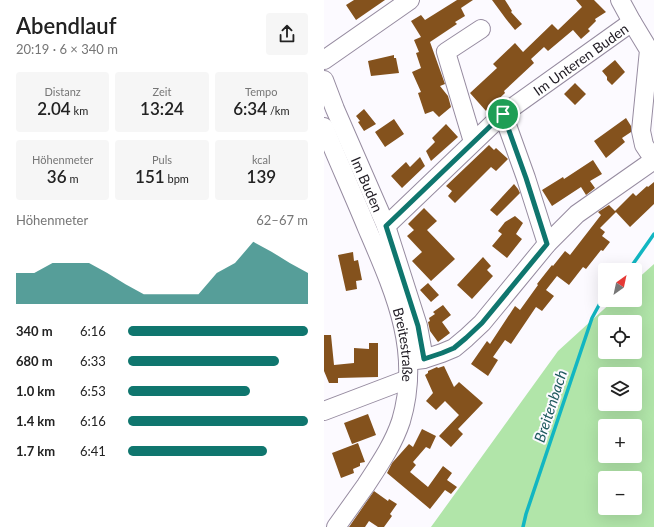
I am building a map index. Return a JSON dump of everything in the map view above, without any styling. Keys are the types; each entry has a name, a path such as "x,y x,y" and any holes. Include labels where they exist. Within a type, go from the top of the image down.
{"street":[{"path":"324,60 410,0"},
{"name":"Im Unteren Buden","path":"620,0 649,50 641,131 644,144 654,160"},
{"name":"Im Unteren Buden","path":"386,226 503,114 632,22"},
{"path":"473,142 446,52 481,29"},
{"name":"Im Buden","path":"324,80 335,109 386,226 418,326 416,360"},
{"path":"503,114 526,178 547,244"},
{"name":"Breitestraße","path":"324,127 388,278 404,330 416,360 408,379 406,399 400,422 392,442 384,458 336,527"},
{"path":"416,360 454,348 466,338 482,323 547,244 577,214 654,160"},
{"path":"324,411 408,379"}],"green space":[{"path":"654,264 654,527 431,527 558,351 606,307 642,307 642,275"}],"building":[{"path":"354,0 385,0 356,20 346,5"},
{"path":"457,0 473,0 461,8 465,16 455,22 457,24 430,42 445,84 440,86 448,96 451,107 439,117 433,111 425,114 418,93 421,92 412,72 421,68 416,53 419,52 414,40 421,37 411,21 421,15 425,20"},
{"path":"492,0 505,0 512,11 511,12 522,24 515,30"},
{"path":"576,0 594,0 606,12 595,19 596,21 588,29 590,31 581,39 573,30 548,51 544,47 531,59 534,63 504,91 505,93 486,111 470,93 497,68 493,64 515,43 523,52 552,24 558,30 582,7"},
{"path":"394,55 399,73 371,76 368,61"},
{"path":"615,60 625,72 612,85 602,71"},
{"path":"575,83 586,94 575,105 564,94"},
{"path":"364,109 376,124 364,131 356,116"},
{"path":"626,118 631,126 631,132 622,138 625,142 606,158 594,141"},
{"path":"394,119 404,134 385,147 375,132"},
{"path":"446,124 458,137 431,161 426,151 435,142 432,138"},
{"path":"489,145 494,150 496,148 508,159 496,171 491,167 455,203 448,196 452,191 446,186"},
{"path":"420,157 425,166 402,188 391,176 406,162 410,167"},
{"path":"593,160 602,174 590,181 595,188 586,195 581,187 552,206 542,190 563,177 564,179"},
{"path":"654,182 654,204 630,227 615,211 633,193 636,196"},
{"path":"514,184 520,193 497,216 490,210"},
{"path":"609,205 616,212 600,228 605,232 602,236 610,242 603,251 601,250 586,269 583,267 569,285 557,276 546,290 554,296 542,311 536,307 511,344 505,340 493,357 498,360 488,376 471,364 487,341 490,344 515,306 520,310 538,285 537,284 552,265 553,266 565,251 570,255 601,215 598,212"},
{"path":"424,208 437,221 427,230 455,259 431,281 412,261 422,252 407,236 414,230 408,224"},
{"path":"515,216 523,223 516,234 522,239 507,258 492,246 502,234 498,231 505,222"},
{"path":"353,252 354,261 358,260 362,280 356,281 357,289 346,291 338,255"},
{"path":"483,257 491,266 487,270 493,276 472,299 457,285"},
{"path":"428,283 439,295 431,302 420,290"},
{"path":"443,305 451,315 442,322 450,333 438,342 430,331 428,322 430,321 429,318 435,314 433,312"},
{"path":"324,335 331,335 334,365 354,363 354,348 369,349 369,343 378,343 378,377 338,378 338,383 329,383 324,371"},
{"path":"444,366 454,387 459,382 483,403 458,429 463,434 451,447 439,436 459,415 445,401 436,410 426,401 433,393 425,375 428,371"},
{"path":"368,414 376,435 352,444 344,423"},
{"path":"422,429 436,436 430,449 426,447 413,462 416,465 410,472 428,487 443,466 452,473 447,480 457,487 451,494 445,490 430,509 387,473 392,463 409,444 413,447"},
{"path":"358,443 365,462 360,463 360,466 353,469 354,473 341,478 332,453"},
{"path":"374,491 388,501 389,499 397,504 390,514 392,516 384,527 378,527 369,521 365,527 349,527"}],"waterway":[{"name":"Breitenbach","path":"634,263 654,234"},
{"name":"Breitenbach","path":"523,527 526,514 592,318 598,307"}],"route":[{"path":"503,114 526,178 547,244 482,323 466,338 454,348 424,359 418,326 386,226 503,114"}]}
